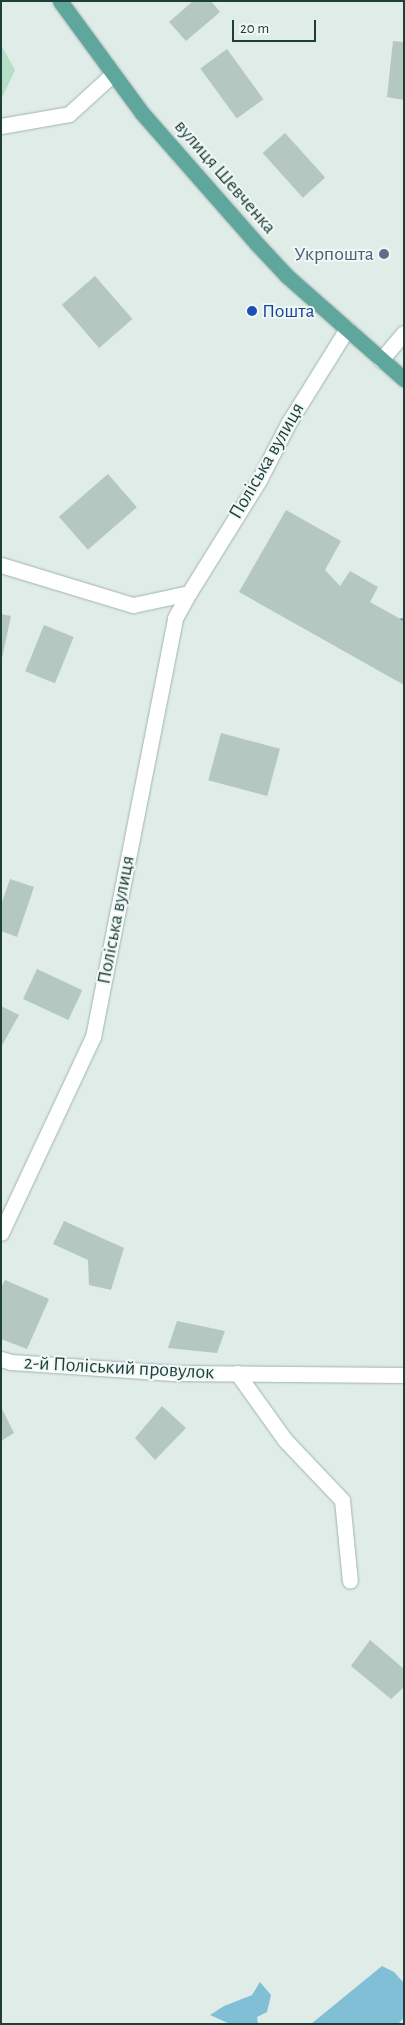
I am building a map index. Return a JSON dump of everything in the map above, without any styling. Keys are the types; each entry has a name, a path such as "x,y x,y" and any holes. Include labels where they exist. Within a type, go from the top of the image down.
{"main road":[{"name":"вулиця Шевченка","path":"60,1 142,113 257,244 287,276 404,379"}],"street":[{"path":"1,126 69,114 113,74"},
{"name":"Поліська вулиця","path":"1,1233 93,1037 175,618 260,480 288,422 346,329"},
{"path":"382,360 404,333"},
{"path":"1,565 133,605 189,594"},
{"name":"2-й Поліський провулок","path":"1,1359 11,1362 174,1373 404,1375"},
{"name":"2-й Поліський провулок","path":"237,1373 284,1440 342,1500 350,1581"}],"path":[{"path":"401,620 404,615"}],"green space":[{"path":"1,45 15,70 1,100"}],"water":[{"path":"382,1966 394,1972 404,1983 404,2018 398,2024 311,2024"},
{"path":"260,1982 271,1995 267,2012 257,2017 258,2024 230,2024 210,2015 224,2006 252,1995"}],"building":[{"path":"193,1 211,1 220,12 186,41 169,22"},
{"path":"393,41 404,42 404,100 387,97"},
{"path":"227,49 263,99 237,119 200,68"},
{"path":"285,133 325,178 303,198 263,153"},
{"path":"95,276 132,319 99,348 62,305"},
{"path":"108,474 137,507 88,550 59,517"},
{"path":"286,510 341,541 325,570 340,586 350,571 378,587 370,602 404,621 404,685 239,592"},
{"path":"1,614 11,616 2,658 1,658"},
{"path":"44,625 74,637 55,683 25,671"},
{"path":"221,733 280,749 267,796 208,780"},
{"path":"10,879 34,887 17,937 1,931 1,905"},
{"path":"37,969 82,990 68,1020 23,999"},
{"path":"1,1006 19,1015 1,1047"},
{"path":"64,1221 124,1248 111,1290 89,1285 88,1260 53,1244"},
{"path":"5,1280 49,1299 27,1349 1,1339 1,1288"},
{"path":"177,1321 225,1331 217,1353 168,1348"},
{"path":"162,1406 186,1428 155,1460 135,1438"},
{"path":"1,1407 14,1433 1,1441"},
{"path":"370,1640 404,1669 404,1687 391,1699 351,1666"}],"place":[{"name":"Укрпошта","path":"384,254"},
{"name":"Пошта","path":"252,311"}]}
